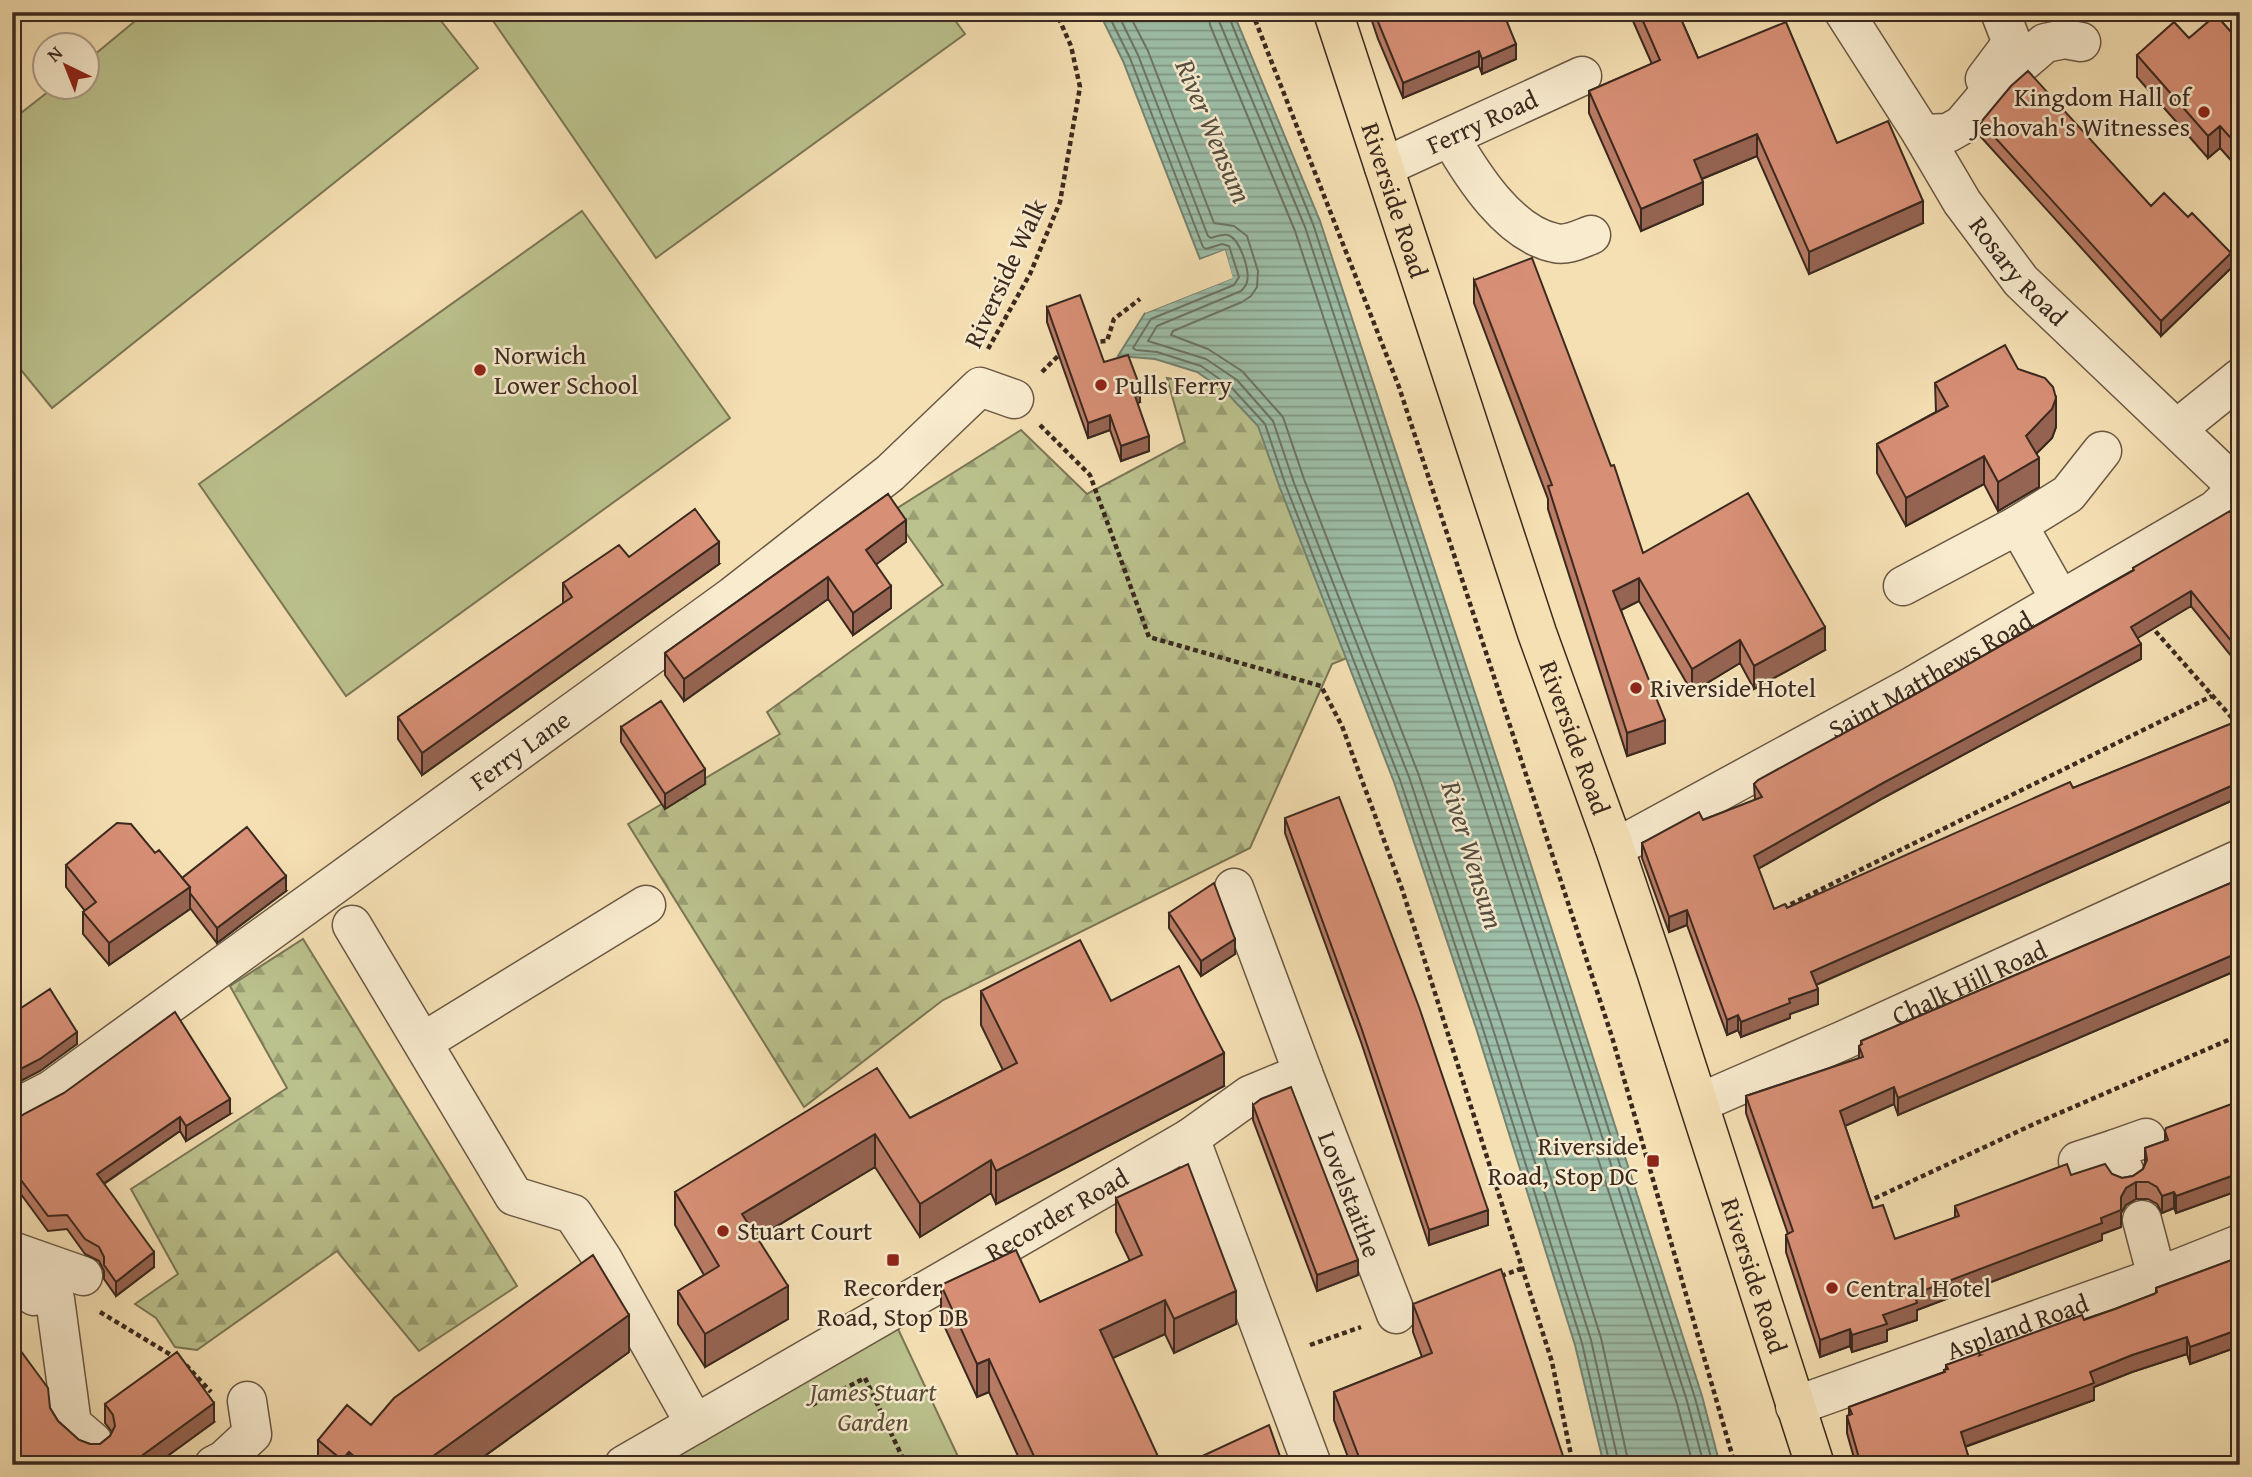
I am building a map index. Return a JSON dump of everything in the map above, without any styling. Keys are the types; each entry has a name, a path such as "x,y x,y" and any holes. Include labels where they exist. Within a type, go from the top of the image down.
{"main road":[{"name":"Riverside Road","path":"1333,12 1537,633 1614,846 1815,1465"}],"street":[{"name":"Rosary Road","path":"1844,12 1962,202 2021,281 2239,489"},
{"path":"1922,134 1931,117 1975,92 2012,43 2000,12"},
{"path":"1922,134 1948,133 1962,125 1995,86 2045,43 2065,39 2081,42"},
{"name":"Ferry Road","path":"1384,167 1581,76"},
{"path":"1450,137 1477,182 1513,219 1534,236 1557,244 1568,243 1591,234"},
{"path":"2178,428 2240,378"},
{"name":"Ferry Lane","path":"12,1110 51,1090 733,596 997,393"},
{"path":"1903,586 2018,525 2068,495 2102,451"},
{"name":"Saint Matthews Road","path":"1614,846 1636,837 1901,693 2215,510 2239,489"},
{"path":"2018,525 2061,600"},
{"name":"Chalk Hill Road","path":"1699,1103 1844,1040 2240,859"},
{"name":"Lovelstaithe","path":"1234,888 1396,1314"},
{"path":"423,1042 646,905"},
{"path":"352,925 514,1196 573,1214 603,1260 695,1424"},
{"path":"1303,1073 1250,1095 1190,1138 1312,1465"},
{"name":"Recorder Road","path":"624,1465 1190,1138"},
{"path":"2078,1161 2129,1154"},
{"path":"2142,1220 2157,1277"},
{"name":"Aspland Road","path":"1796,1406 2157,1277 2240,1244"},
{"path":"40,1273 72,1424 93,1442"},
{"path":"214,1465 224,1460 251,1434 247,1401"}],"path":[{"name":"Riverside Walk","path":"997,393 986,353 1030,274 1060,202 1080,87 1071,46 1056,12"},
{"path":"1252,12 1399,387 1612,1037 1735,1465"},
{"path":"1092,342 1107,341 1114,319 1140,299"},
{"path":"997,393 1090,475 1149,636 1321,686 1338,715 1402,889 1534,1303 1552,1362 1573,1465"},
{"path":"2106,575 2240,727"},
{"path":"1779,910 2212,696"},
{"path":"1860,1204 2034,1124 2240,1035"},
{"path":"40,1273 83,1296 99,1311 181,1361 190,1370"},
{"path":"811,1405 865,1378 906,1465"}],"green space":[{"path":"146,12 434,12 478,68 52,408 12,359 12,120 35,102 102,102 102,48"},
{"path":"487,12 949,12 965,34 656,258"},
{"path":"582,211 730,418 346,696 199,484"},
{"path":"1167,378 1251,394 1382,644 1332,664 1250,848 943,1000 804,1107 628,824 780,734 767,712 943,585 891,512 1021,430 1087,494 1185,442"},
{"path":"303,939 517,1286 419,1351 337,1251 197,1350 175,1347 156,1318 135,1304 178,1274 131,1189 287,1088 230,986"},
{"name":"James Stuart Garden","path":"898,1329 962,1465 660,1465"}],"water":[{"name":"River Wensum","path":"1099,12 1233,12 1320,221 1702,1396 1720,1465 1604,1465 1575,1345 1477,1031 1394,782 1258,426 1226,392 1197,372 1155,359 1118,356 1145,313 1232,278 1225,250 1200,259 1123,61"}],"pier":[{"path":"1225,250 1233,278 1145,313 1144,310 1228,276 1222,255 1197,261"}],"building":[{"path":"1374,12 1503,12 1516,44 1482,59 1479,51 1403,83"},
{"path":"1639,12 1678,12 1698,58 1786,22 1837,143 1888,121 1923,201 1809,252 1757,134 1694,160 1703,182 1641,209 1589,91 1660,60"},
{"name":"Kingdom Hall of Jehovah's Witnesses","path":"2216,15 2240,42 2240,142 2237,145 2220,126 2208,136 2137,55 2174,22 2189,38"},
{"path":"2028,71 2151,206 2164,193 2188,217 2192,213 2231,253 2161,321 1981,122 2011,86"},
{"path":"1532,258 1611,466 1614,465 1643,553 1748,493 1825,627 1754,666 1740,640 1692,669 1639,578 1613,591 1665,720 1627,733 1548,486 1552,485 1474,280"},
{"name":"Pulls Ferry","path":"1080,295 1104,362 1128,355 1140,387 1133,390 1149,436 1121,446 1110,415 1088,423 1047,307"},
{"path":"2005,345 2018,369 2045,378 2053,387 2056,398 2052,409 2026,436 2039,458 1998,482 1984,456 1906,498 1877,444 1948,406 1935,383"},
{"path":"888,494 906,520 866,550 891,586 853,613 828,577 684,679 665,653"},
{"path":"695,509 719,542 422,753 398,717 572,597 563,583 619,545 629,557"},
{"path":"2230,511 2240,523 2240,652 2191,591 2131,627 2141,644 1754,856 1774,909 1785,904 1787,908 2070,782 2073,788 2240,720 2240,782 1811,972 1818,989 1789,999 1790,1003 1741,1022 1738,1015 1727,1020 1687,910 1669,917 1642,843 1699,812 1703,820 1762,797 1754,784 1758,780 2134,570 2133,568"},
{"path":"661,701 705,769 665,794 621,727"},
{"path":"1339,797 1419,1007 1488,1210 1429,1230 1361,1027 1285,818"},
{"path":"117,823 131,824 155,853 159,850 190,887 109,943 83,912 96,902 66,865"},
{"path":"247,827 286,876 217,928 182,878"},
{"path":"2240,879 2240,952 1898,1098 1894,1087 1840,1111 1873,1208 1883,1205 1895,1239 1959,1216 1955,1206 2067,1164 2071,1175 2105,1164 2112,1174 2122,1178 2133,1176 2143,1169 2147,1160 2145,1148 2168,1140 2166,1128 2240,1101 2240,1173 2176,1196 2174,1192 2162,1196 2157,1187 2148,1182 2136,1182 2126,1188 2121,1197 2121,1210 2101,1218 2102,1223 1914,1294 1917,1303 1883,1315 1887,1324 1852,1335 1850,1329 1820,1340 1786,1235 1793,1231 1746,1096 1863,1057 1859,1046 1861,1041"},
{"path":"1214,883 1235,939 1201,961 1169,913"},
{"path":"1080,940 1111,1001 1179,966 1224,1053 996,1171 991,1160 920,1204 875,1134 742,1214 788,1286 705,1334 678,1291 719,1266 675,1192 877,1068 910,1118 1017,1063 981,991"},
{"path":"50,989 77,1032 40,1059 13,1073 12,1014"},
{"path":"175,1012 230,1099 186,1126 180,1117 97,1174 154,1252 116,1282 104,1265 104,1257 99,1247 85,1239 67,1215 48,1216 12,1168 12,1123 64,1093"},
{"path":"1291,1087 1358,1260 1317,1275 1253,1105"},
{"path":"1188,1164 1236,1291 1174,1319 1165,1300 1100,1330 1161,1463 1038,1465 989,1359 977,1364 941,1285 1016,1250 1040,1302 1142,1255 1116,1198"},
{"path":"593,1255 629,1315 422,1464 424,1465 364,1465 349,1452 342,1460 318,1440 347,1405 371,1425 394,1398"},
{"path":"2240,1257 2240,1329 2190,1347 2187,1337 2132,1355 2090,1372 2094,1383 1961,1432 1971,1465 1861,1465 1847,1416 1852,1414 1849,1407 1945,1372 1944,1370 1948,1369 1946,1365 2082,1315 2084,1320 2115,1309 2154,1294 2157,1292 2156,1288"},
{"path":"1501,1269 1566,1465 1362,1465 1334,1392 1432,1353 1413,1304"},
{"path":"12,1339 48,1388 50,1408 58,1421 79,1440 90,1444 100,1444 110,1436 115,1426 113,1415 105,1404 177,1352 214,1403 129,1465 12,1465"},
{"path":"1269,1425 1283,1465 1183,1465"}],"place":[{"name":"Kingdom Hall of Jehovah's Witnesses","path":"2204,112"},
{"name":"Norwich Lower School","path":"480,370"},
{"name":"Pulls Ferry","path":"1101,385"},
{"name":"Riverside Hotel","path":"1636,688"},
{"name":"Riverside Road, Stop DC","path":"1653,1161"},
{"name":"Stuart Court","path":"723,1231"},
{"name":"Recorder Road, Stop DB","path":"893,1260"},
{"name":"Central Hotel","path":"1832,1288"}]}
